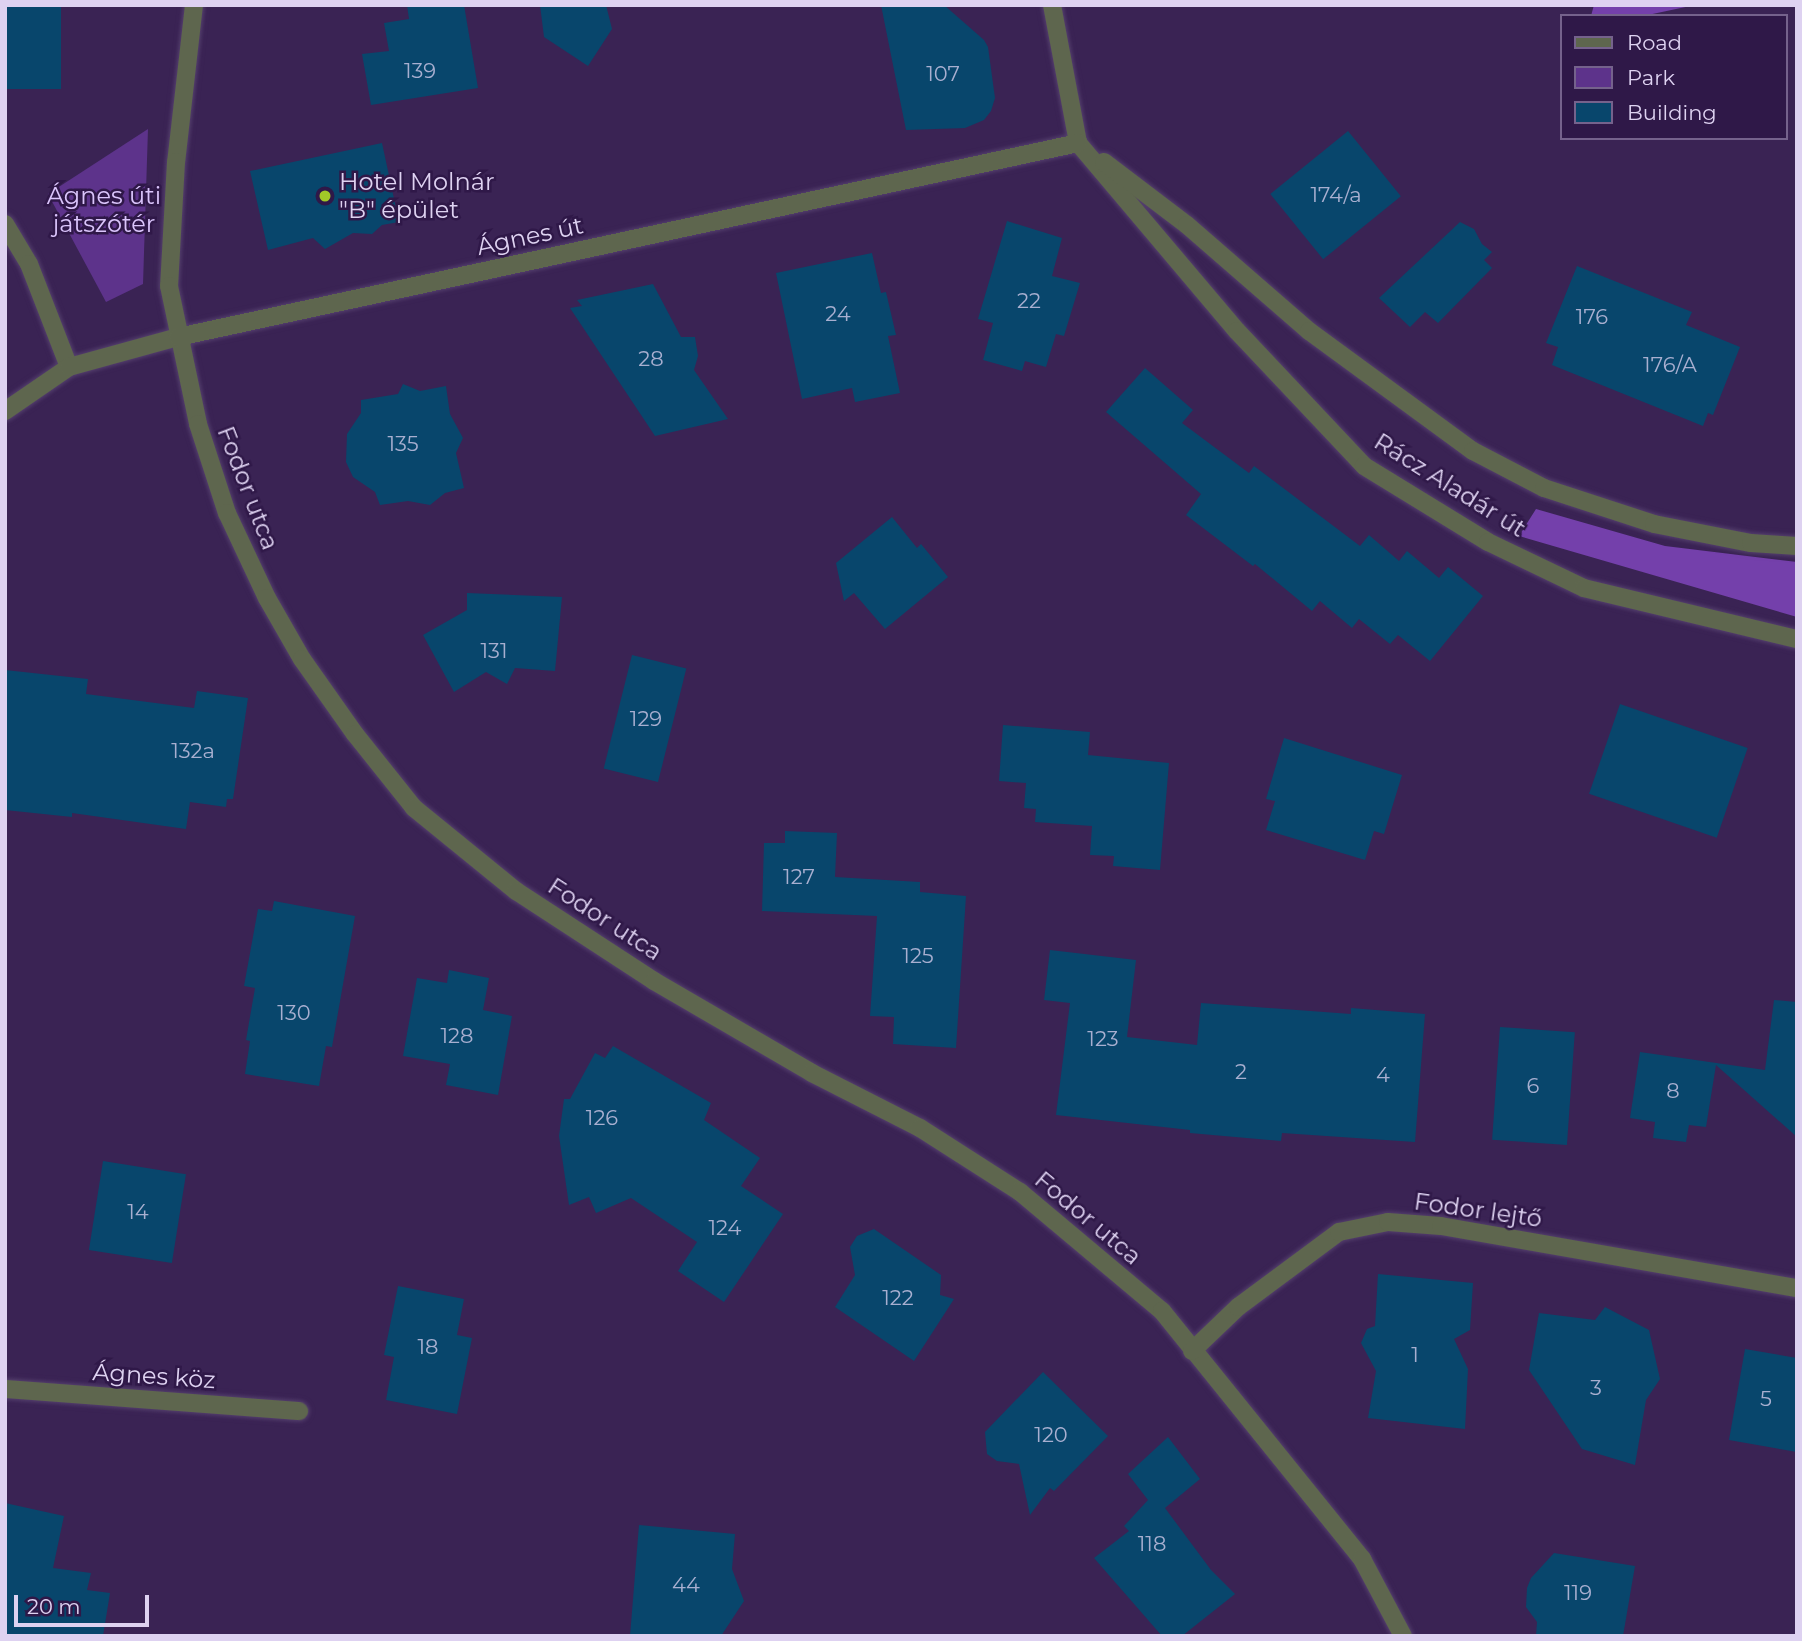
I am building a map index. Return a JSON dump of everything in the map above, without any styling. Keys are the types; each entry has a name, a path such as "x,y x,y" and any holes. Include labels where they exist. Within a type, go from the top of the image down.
{"street":[{"name":"Fodor utca","path":"194,5 176,162 170,286 178,337 198,424 227,513 267,598 302,659 355,734 414,808 516,891 654,981 811,1073 920,1128 1020,1192 1162,1311 1362,1559 1403,1636"},
{"name":"Rácz Aladár út","path":"1052,5 1079,143 1237,331 1364,466 1488,542 1584,588 1797,639"},
{"name":"Ágnes út","path":"5,411 69,367 178,337 1079,143"},
{"name":"Rácz Aladár út","path":"1079,143 1187,225 1309,331 1473,451 1544,488 1654,524 1751,543 1797,546"},
{"path":"5,224 29,264 69,367"},
{"name":"Fodor lejtő","path":"1192,1351 1238,1307 1339,1232 1388,1223 1441,1226 1797,1288"},
{"name":"Ágnes köz","path":"5,1390 299,1410"}],"green space":[{"name":"Ágnes úti játszótér","path":"148,129 143,284 106,302 48,194"}],"shaded area":[{"path":"1594,5 1695,5 1652,14 1592,14"},
{"path":"1536,509 1665,546 1797,562 1797,617 1519,536"}],"building":[{"path":"5,5 61,5 61,89 5,89"},
{"path":"407,5 464,5 478,88 371,105 362,54 389,51 384,23 409,19"},
{"path":"540,5 606,5 612,29 588,66 544,37"},
{"path":"881,5 944,5 984,40 988,47 995,98 991,111 984,120 965,128 906,130"},
{"path":"1348,131 1401,196 1323,259 1270,194"},
{"name":"Hotel Molnár \"B\" épület","path":"382,143 399,222 382,225 372,234 353,233 325,249 313,238 268,250 250,171"},
{"path":"1007,221 1062,238 1052,276 1080,283 1064,336 1056,334 1046,367 1025,361 1022,371 983,360 993,323 978,319"},
{"path":"1460,222 1474,229 1482,244 1492,252 1484,260 1492,268 1438,323 1425,312 1410,327 1379,298"},
{"path":"872,253 881,293 886,292 896,335 888,336 900,393 855,402 852,388 802,399 776,273"},
{"path":"1577,266 1692,312 1686,325 1740,347 1713,415 1708,413 1703,426 1552,365 1558,347 1546,343"},
{"path":"653,284 681,337 695,337 698,356 694,370 728,419 655,436 570,308 582,306 577,300"},
{"path":"1145,368 1193,410 1182,423 1249,473 1254,466 1360,546 1369,535 1399,561 1407,551 1439,578 1448,567 1483,596 1430,661 1398,635 1390,644 1359,619 1352,628 1320,601 1312,611 1255,564 1253,566 1186,515 1201,494 1106,412"},
{"path":"403,384 420,391 446,386 450,414 463,438 456,453 464,488 445,493 430,505 408,501 380,505 375,492 353,477 346,462 347,434 361,413 361,400 398,394"},
{"path":"892,517 917,548 921,544 948,577 885,629 854,593 844,601 836,563"},
{"path":"467,593 562,597 555,671 515,668 507,684 486,672 454,692 423,635 467,610"},
{"path":"632,655 686,669 658,782 604,769"},
{"path":"5,670 88,679 86,694 194,708 197,691 248,698 233,799 227,799 226,807 190,802 186,829 72,813 72,817 5,810"},
{"path":"1620,704 1748,748 1717,838 1589,794"},
{"path":"1003,725 1090,732 1088,755 1169,763 1160,870 1113,866 1114,856 1090,855 1092,826 1035,822 1036,809 1024,808 1026,783 999,781"},
{"path":"1284,738 1402,775 1384,834 1374,831 1365,860 1266,830 1275,801 1266,799"},
{"path":"785,831 837,833 835,877 920,882 920,892 966,896 956,1048 893,1044 894,1017 870,1016 877,916 762,911 764,843 785,843"},
{"path":"274,901 355,916 332,1047 326,1046 319,1086 245,1074 250,1041 246,1040 255,988 244,986 258,909 272,911"},
{"path":"1050,950 1136,960 1127,1037 1197,1045 1201,1003 1351,1014 1351,1008 1425,1014 1415,1142 1282,1133 1281,1141 1190,1133 1190,1130 1056,1115 1070,1003 1044,1000"},
{"path":"449,970 489,978 483,1010 512,1016 498,1095 446,1085 450,1064 403,1056 417,978 447,983"},
{"path":"1774,1000 1797,1002 1797,1137 1716,1065 1706,1127 1689,1125 1686,1142 1653,1138 1655,1122 1630,1118 1640,1052 1765,1070"},
{"path":"1500,1027 1575,1032 1567,1145 1492,1140"},
{"path":"613,1046 711,1103 704,1120 760,1158 741,1186 783,1214 724,1302 678,1271 697,1242 631,1198 596,1213 589,1197 569,1205 559,1136 564,1099 570,1099 595,1053 605,1058"},
{"path":"103,1161 186,1174 172,1263 89,1250"},
{"path":"874,1229 941,1275 940,1295 954,1299 914,1361 835,1307 855,1275 850,1247 857,1236"},
{"path":"1378,1274 1473,1283 1470,1330 1454,1339 1468,1369 1465,1429 1368,1418 1376,1371 1361,1343 1367,1329 1375,1326"},
{"path":"398,1286 464,1299 457,1335 472,1338 457,1414 386,1400 394,1357 384,1355"},
{"path":"1605,1307 1649,1330 1660,1379 1646,1400 1635,1465 1582,1449 1529,1370 1539,1313 1595,1320"},
{"path":"1745,1349 1797,1358 1797,1452 1729,1440"},
{"path":"1043,1372 1108,1436 1054,1491 1050,1488 1030,1515 1019,1464 997,1461 987,1454 985,1432"},
{"path":"1168,1437 1200,1479 1165,1508 1211,1570 1235,1594 1182,1636 1162,1636 1094,1558 1129,1531 1124,1526 1148,1500 1128,1474"},
{"path":"5,1503 64,1516 53,1568 91,1573 87,1590 110,1593 103,1636 5,1636"},
{"path":"639,1525 735,1534 732,1569 744,1601 721,1636 630,1636"},
{"path":"1554,1553 1635,1566 1623,1636 1536,1636 1537,1622 1526,1607 1527,1588 1531,1578"}],"place":[{"name":"Hotel Molnár \"B\" épület","path":"325,196"}]}
